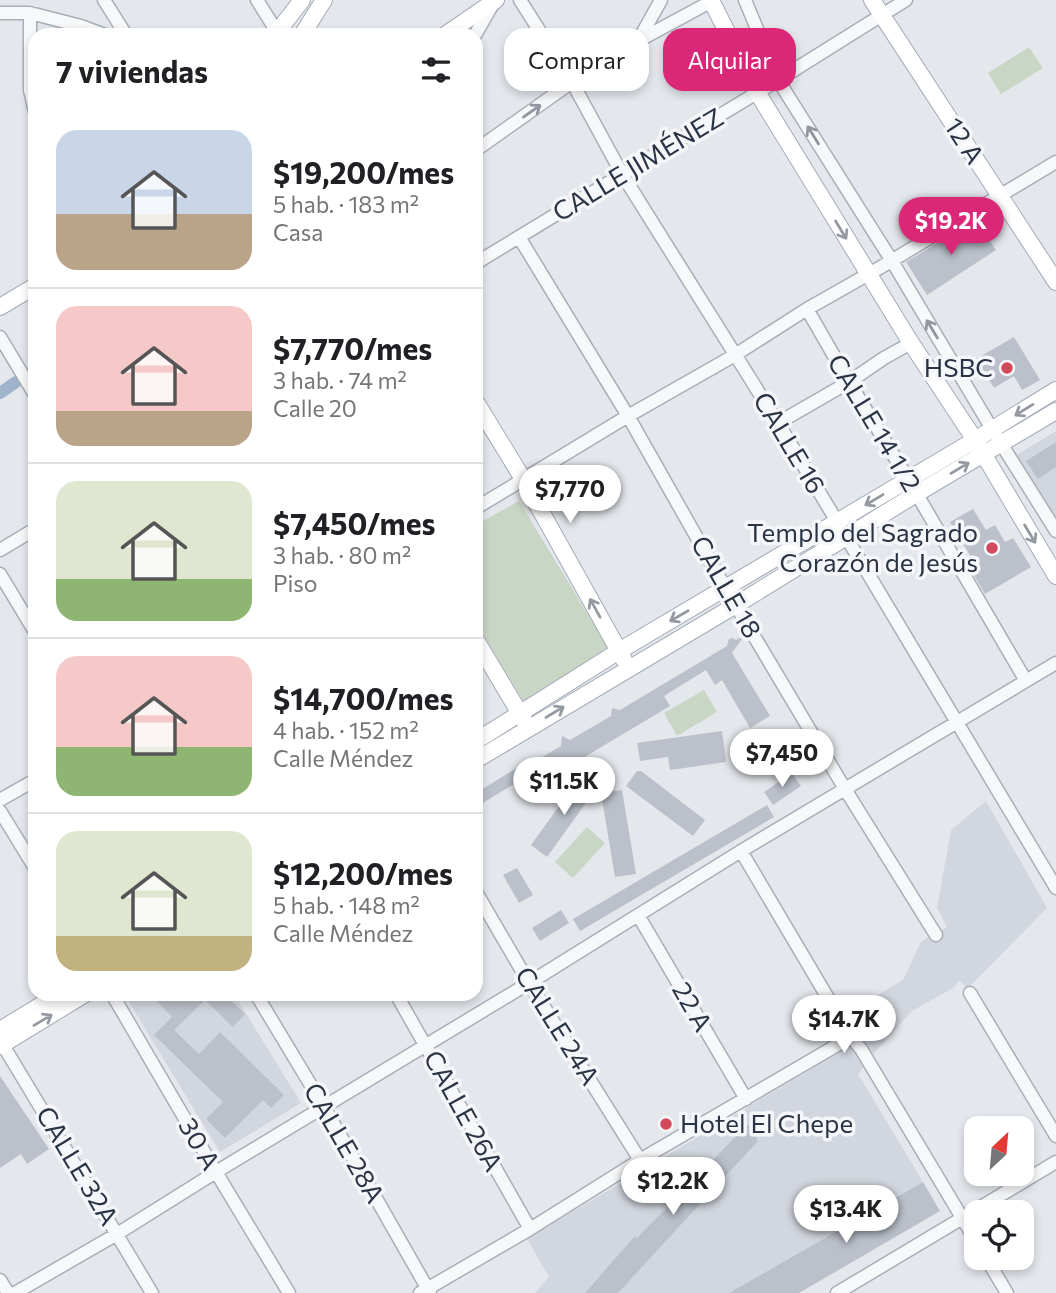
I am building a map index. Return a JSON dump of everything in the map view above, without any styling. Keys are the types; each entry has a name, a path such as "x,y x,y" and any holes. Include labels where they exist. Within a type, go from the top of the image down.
{"main road":[{"path":"280,28 302,0"},
{"path":"306,28 324,0"},
{"name":"12 A","path":"872,0 1056,282"},
{"path":"455,28 495,1"},
{"path":"711,1 757,92 911,343 979,447 1056,576"},
{"path":"0,307 28,290"},
{"path":"483,754 619,651 837,522 912,487 979,447 1056,390"},
{"path":"996,436 1056,411"},
{"path":"483,413 523,479 628,668"},
{"path":"483,738 524,721 628,668 736,606 845,537 912,487"},
{"path":"483,652 524,721"},
{"path":"1,1040 50,1001"},
{"path":"1,1040 72,1001"}],"street":[{"path":"104,0 122,28"},
{"path":"257,0 273,28"},
{"name":"CALLE 16","path":"520,0 538,28"},
{"path":"645,28 661,0"},
{"path":"745,0 757,28"},
{"name":"CALLE JIMÉNEZ","path":"796,69 906,0"},
{"path":"479,28 495,1"},
{"path":"649,35 711,1"},
{"path":"0,13 30,13 86,28"},
{"path":"30,13 30,28"},
{"path":"483,145 559,91"},
{"name":"CALLE 16","path":"577,91 622,174 778,423 1056,888"},
{"path":"785,91 1056,531"},
{"name":"CALLE JIMÉNEZ","path":"483,258 757,92"},
{"path":"483,504 1056,162"},
{"name":"CALLE 18","path":"519,237 628,416 726,589 845,789 936,935"},
{"name":"CALLE 14 1/2","path":"807,309 1026,681"},
{"path":"0,337 28,383"},
{"path":"778,423 911,343"},
{"path":"0,551 28,534"},
{"path":"0,574 28,620"},
{"path":"15,1293 117,1234 741,851 1056,663"},
{"path":"0,800 28,784"},
{"path":"0,811 28,857"},
{"path":"741,851 851,1038 861,1049 964,1221"},
{"name":"CALLE 24A","path":"483,904 640,1160"},
{"name":"22 A","path":"638,915 746,1099"},
{"path":"970,993 1056,1136"},
{"name":"30 A","path":"116,1001 289,1293"},
{"name":"CALLE 28A","path":"260,1001 324,1107 426,1292"},
{"name":"CALLE 26A","path":"400,1001 530,1229"},
{"path":"426,1292 640,1160 851,1038"},
{"name":"CALLE 32A","path":"1,1040 152,1293"},
{"path":"837,1293 1056,1162"},
{"path":"993,1270 1007,1293"},
{"path":"0,1280 8,1293"},
{"path":"857,1281 864,1293"}],"shaded area":[{"path":"1056,431 1056,523 1015,456"},
{"path":"986,801 1047,908 968,988 959,981 953,988 912,1011 858,1074 923,1182 729,1293 535,1293 549,1277 527,1239 845,1049 854,1009 903,980 921,942 947,927 937,908 951,830"},
{"path":"128,1001 238,1001 301,1103 220,1152"}],"green space":[{"path":"1029,47 1043,68 1001,94 988,73"},
{"path":"519,501 607,646 607,652 526,700 521,697 483,635 483,521"},
{"path":"704,690 717,712 677,736 664,713"},
{"path":"587,827 605,843 573,878 555,862"}],"building":[{"path":"976,220 996,250 927,295 906,262"},
{"name":"HSBC","path":"1014,337 1040,380 1022,390 1014,376 994,388 976,359"},
{"path":"1056,442 1056,467 1038,479 1026,461"},
{"name":"Templo del Sagrado Corazón de Jesús","path":"973,509 986,530 995,525 1005,542 1013,538 1031,567 985,594 968,565 974,562 950,522"},
{"path":"744,636 732,653 770,716 750,728 722,680 715,685 706,670 664,696 670,706 536,786 525,767 561,746 562,736 570,740 611,716 612,708 620,710 727,646 729,639 736,640"},
{"path":"722,731 726,762 670,770 668,757 640,761 637,743"},
{"path":"523,764 529,775 483,803 483,789"},
{"path":"637,771 641,771 705,820 693,836 626,786"},
{"path":"792,773 801,786 773,805 764,792"},
{"path":"580,777 596,789 547,857 531,845"},
{"path":"622,790 636,874 615,877 601,793"},
{"path":"767,805 774,817 580,931 573,919"},
{"path":"517,868 533,895 519,903 503,875"},
{"path":"561,910 569,923 540,941 532,928"},
{"path":"157,1001 204,1001 174,1030 199,1054 220,1032 284,1095 271,1108 263,1100 225,1138 206,1119 223,1102 154,1035 172,1017"},
{"path":"206,1001 231,1001 245,1014 233,1027"},
{"path":"0,1076 49,1149 27,1164 21,1154 0,1168"},
{"path":"748,1124 758,1141 618,1293 585,1293 635,1236 637,1238"},
{"path":"923,1182 940,1211 799,1293 729,1293"}],"waterway":[{"path":"0,393 16,382"}],"place":[{"name":"HSBC","path":"1007,368"},
{"name":"Templo del Sagrado Corazón de Jesús","path":"992,548"},
{"name":"Hotel El Chepe","path":"666,1124"}]}
